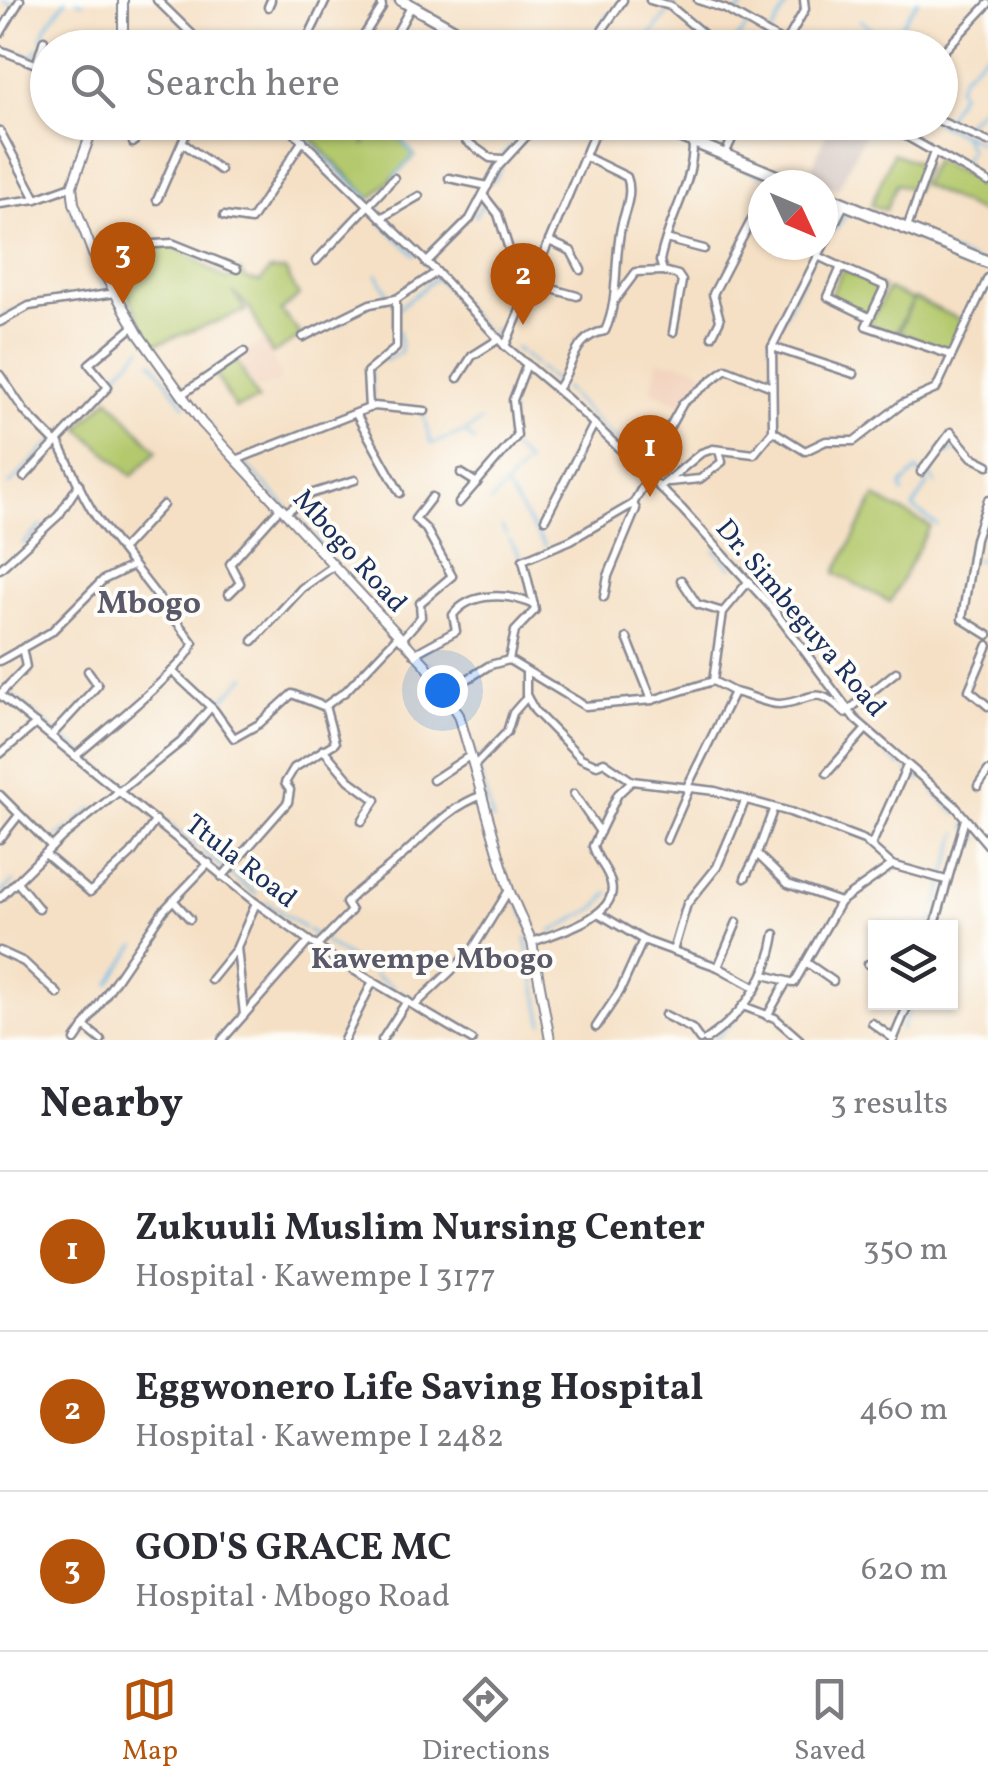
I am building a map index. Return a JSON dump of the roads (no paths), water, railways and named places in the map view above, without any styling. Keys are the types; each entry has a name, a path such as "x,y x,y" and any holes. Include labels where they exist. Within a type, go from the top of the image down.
{"main road":[{"path":"406,3 455,30"},
{"path":"687,140 755,170"},
{"path":"838,201 988,262"}],"street":[{"path":"0,34 20,0"},
{"path":"122,30 123,0"},
{"path":"158,0 186,30"},
{"path":"312,30 326,0"},
{"path":"367,30 382,0"},
{"path":"602,30 623,0"},
{"path":"650,0 671,8 698,30"},
{"path":"698,0 725,9 760,30"},
{"path":"725,9 731,0"},
{"path":"794,30 804,0"},
{"path":"395,30 406,3"},
{"path":"958,36 988,4"},
{"path":"445,30 447,25"},
{"path":"0,50 30,61"},
{"path":"958,128 988,142"},
{"path":"0,131 36,200"},
{"path":"0,204 36,200 72,186 88,140"},
{"path":"224,216 251,220 303,140"},
{"name":"Dr. Simbeguya Road","path":"303,140 502,342 648,477 664,485 748,582 845,713 965,819 988,845"},
{"path":"426,264 470,219 504,159 522,140"},
{"path":"458,378 472,356 502,342 593,140"},
{"path":"725,154 732,140"},
{"path":"914,140 988,182"},
{"path":"157,200 183,142 204,162 220,170"},
{"path":"466,142 490,158 504,159"},
{"path":"663,270 660,260 678,200 692,176 692,142"},
{"path":"907,228 934,152"},
{"path":"557,389 585,338 604,331 612,306 613,259 630,186 627,177 586,157"},
{"path":"316,261 339,242 394,178"},
{"path":"449,178 488,186"},
{"name":"Mbogo Road","path":"72,186 82,227 99,264 180,396 447,692 483,794 509,890 532,942 550,1040"},
{"path":"381,218 419,196"},
{"path":"484,196 498,214 516,272"},
{"path":"838,216 844,204"},
{"path":"712,336 720,320 713,294 748,227"},
{"path":"666,239 704,249"},
{"path":"549,240 570,252 581,270"},
{"path":"99,264 138,245 172,243 237,269"},
{"path":"664,485 687,460 718,450 754,454 773,431 772,347 816,260"},
{"path":"826,260 885,286 866,326 951,355"},
{"path":"841,267 828,297 870,317"},
{"path":"612,306 636,272 663,270 678,275 682,282 673,332"},
{"path":"303,338 370,304 396,300 437,272"},
{"path":"773,431 806,451 820,442 851,442 898,406 936,388 968,329 988,278"},
{"path":"531,283 577,296"},
{"path":"0,322 29,306 115,293"},
{"path":"369,408 368,372 396,348 396,300"},
{"path":"24,476 108,387 88,364 134,326"},
{"path":"772,347 854,374"},
{"path":"180,396 244,352"},
{"path":"460,503 517,436 513,400 527,364"},
{"path":"631,460 661,428 670,428 683,404 726,369 772,387"},
{"path":"0,375 25,412 57,442 103,526 124,548 132,566 193,643 192,651 172,671 76,756"},
{"path":"236,460 369,408 425,411"},
{"path":"356,414 400,493"},
{"path":"545,519 594,424"},
{"path":"921,472 951,432 972,456 988,465"},
{"path":"664,485 709,474 722,462 718,450"},
{"path":"461,473 478,483"},
{"path":"509,660 515,631 532,617 535,605 524,560 571,540 633,504 648,477"},
{"path":"229,594 240,582 230,564 285,509 310,494 355,480"},
{"path":"0,569 59,515 78,484"},
{"path":"324,706 346,690 420,617 420,603 452,576 426,530 415,519 432,497"},
{"path":"988,500 975,538 962,616 964,624 988,635"},
{"path":"604,596 636,509 633,504"},
{"path":"124,548 164,505"},
{"path":"0,662 23,652 61,623 103,580 132,566"},
{"path":"253,642 302,588 332,568"},
{"path":"681,580 697,604 723,612"},
{"path":"713,681 723,612 748,582"},
{"path":"414,654 456,631 453,617 462,605 492,596 535,605"},
{"path":"627,638 652,700"},
{"path":"988,644 969,690 988,706"},
{"path":"0,694 26,668 23,652"},
{"path":"447,692 490,665 509,660 586,706 652,700 713,681 734,692 776,704 806,694 822,695 845,713 896,672"},
{"path":"526,670 527,697 535,712 581,758 597,765 604,762 632,782 688,788 814,820 871,846 892,864 946,880"},
{"path":"51,736 97,687 88,671"},
{"path":"172,671 211,707 234,738 263,721 292,694 324,706"},
{"path":"668,840 734,692"},
{"name":"Ttula Road","path":"0,694 256,903 309,941 472,1040"},
{"path":"474,766 507,732 512,713 527,697"},
{"path":"222,876 288,802 290,790 285,784 289,773 336,740 324,706"},
{"path":"0,898 52,847 190,734 211,707"},
{"path":"0,754 36,724"},
{"path":"827,773 866,729"},
{"path":"324,750 376,800 362,820"},
{"path":"433,780 470,756"},
{"path":"871,846 901,771 907,766"},
{"path":"978,786 988,771"},
{"path":"532,942 598,913 612,892 593,850 618,794 632,782"},
{"path":"317,946 351,911 346,904 357,888 410,849 450,812 483,794"},
{"path":"574,794 600,832"},
{"path":"0,795 52,847"},
{"path":"673,952 686,904 717,866 745,800"},
{"path":"745,878 773,810"},
{"path":"0,839 19,815"},
{"path":"936,920 965,819"},
{"path":"45,854 90,892 131,854 156,820"},
{"path":"757,854 788,884 840,902"},
{"path":"75,1040 173,900 209,863"},
{"path":"764,976 794,984 840,902 892,864"},
{"path":"18,882 39,909"},
{"path":"382,1040 411,1003 470,952 509,890"},
{"path":"173,900 190,919"},
{"path":"212,980 237,947 256,903"},
{"path":"598,913 643,940 718,967 756,988"},
{"path":"718,967 737,922"},
{"path":"665,1015 692,1028 703,1040 729,1026 764,976 775,934"},
{"path":"596,1027 643,940"},
{"path":"222,1040 309,941"},
{"path":"237,947 244,1015"},
{"path":"0,952 24,962 58,994"},
{"path":"807,962 833,980"},
{"path":"344,1040 373,981"},
{"path":"766,1017 786,983"},
{"path":"743,1006 778,1020 800,1040"},
{"path":"872,1023 894,1040 907,1010"},
{"path":"84,1026 101,1040"}],"waterway":[{"path":"2,0 15,5"},
{"path":"45,30 66,0"},
{"path":"77,0 83,3"},
{"path":"162,0 174,11"},
{"path":"391,0 401,6"},
{"path":"654,30 677,0"},
{"path":"736,15 748,0"},
{"path":"773,30 790,0"},
{"path":"898,30 918,0"},
{"path":"127,3 127,26"},
{"path":"598,30 609,13"},
{"path":"179,16 193,30"},
{"path":"860,20 873,30"},
{"path":"745,30 748,26"},
{"path":"8,50 30,56"},
{"path":"958,85 988,51"},
{"path":"958,88 958,97"},
{"path":"962,127 985,104"},
{"path":"958,132 982,143"},
{"path":"962,163 970,150 963,137"},
{"path":"69,182 82,140"},
{"path":"394,177 414,156 402,140"},
{"path":"502,155 519,140"},
{"path":"670,140 674,142"},
{"path":"309,143 370,199"},
{"path":"683,145 688,147"},
{"path":"493,181 502,167"},
{"path":"475,216 484,202"},
{"path":"374,205 381,213"},
{"path":"838,207 854,213"},
{"path":"838,226 849,211"},
{"path":"73,214 106,291"},
{"path":"381,222 415,255"},
{"path":"329,252 353,225"},
{"path":"915,238 988,267"},
{"path":"426,257 439,246"},
{"path":"770,345 811,260"},
{"path":"377,274 390,298"},
{"path":"425,286 436,278 451,292"},
{"path":"112,279 148,342"},
{"path":"398,308 424,288"},
{"path":"453,295 464,307"},
{"path":"0,318 34,303"},
{"path":"466,310 493,340"},
{"path":"336,326 349,318"},
{"path":"493,329 503,337"},
{"path":"385,361 401,352 399,331"},
{"path":"107,384 142,348"},
{"path":"515,348 521,353"},
{"path":"524,355 535,365"},
{"path":"368,367 381,356"},
{"path":"152,361 185,406"},
{"path":"538,368 557,383"},
{"path":"371,374 373,404"},
{"path":"563,387 600,425"},
{"path":"510,410 511,415"},
{"path":"422,411 431,444 462,433"},
{"path":"776,412 780,433"},
{"path":"202,417 213,430"},
{"path":"474,441 465,432 481,421"},
{"path":"606,430 618,442"},
{"path":"9,485 50,443"},
{"path":"620,444 632,454"},
{"path":"935,460 960,447"},
{"path":"490,503 527,462 512,448"},
{"path":"637,459 650,472"},
{"path":"243,461 324,547"},
{"path":"931,465 930,476 936,484"},
{"path":"903,493 901,486 917,470 928,484 913,508 937,525"},
{"path":"653,475 660,482"},
{"path":"505,486 545,546"},
{"path":"666,488 676,499"},
{"path":"23,544 42,526"},
{"path":"502,527 506,535"},
{"path":"509,539 521,558"},
{"path":"715,550 732,568"},
{"path":"975,559 988,562"},
{"path":"324,560 376,617"},
{"path":"429,663 451,688 459,710"},
{"path":"216,707 246,676"},
{"path":"8,692 52,729"},
{"path":"570,701 583,708"},
{"path":"847,716 901,766"},
{"path":"466,726 493,820"},
{"path":"57,732 175,829"},
{"path":"907,771 921,780"},
{"path":"934,792 957,814"},
{"path":"77,822 94,808"},
{"path":"966,826 980,840"},
{"path":"57,837 70,827"},
{"path":"179,832 199,848"},
{"path":"937,907 958,833"},
{"path":"203,851 224,869"},
{"path":"230,874 256,894"},
{"path":"510,880 530,928"},
{"path":"1,893 14,881"},
{"path":"551,932 597,907 609,892"},
{"path":"266,902 304,928"},
{"path":"933,920 935,915"},
{"path":"824,937 834,918"},
{"path":"308,930 320,939"},
{"path":"526,938 543,1023"},
{"path":"325,942 371,972"},
{"path":"109,984 136,945"},
{"path":"374,975 393,987"},
{"path":"399,991 417,1001"},
{"path":"422,1005 432,1011"},
{"path":"901,1030 909,1010"},
{"path":"435,1014 443,1018"},
{"path":"714,1040 735,1019"},
{"path":"447,1020 462,1030"}],"place":[{"name":"GOD'S GRACE MC","path":"123,304"},
{"name":"Eggwonero Life Saving Hospital","path":"523,325"},
{"name":"Zukuuli Muslim Nursing Center","path":"650,497"}],"district":[{"name":"Mbogo","path":"149,602"},
{"name":"Kawempe Mbogo","path":"432,958"}]}
